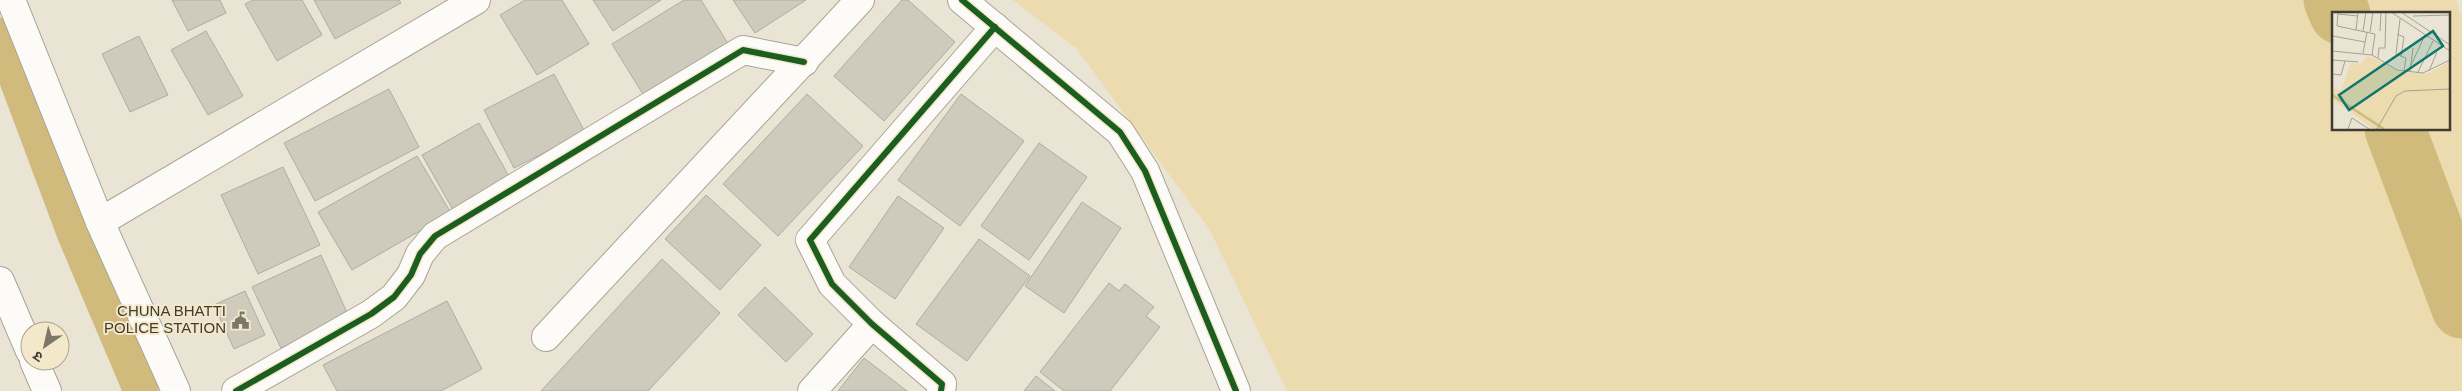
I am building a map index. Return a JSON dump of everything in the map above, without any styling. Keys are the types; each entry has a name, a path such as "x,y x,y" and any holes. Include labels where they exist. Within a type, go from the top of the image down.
{"street":[{"path":"11,0 100,222 176,391"},
{"path":"100,222 476,0"},
{"path":"546,337 860,0"},
{"path":"962,0 1120,132 1145,171 1236,391"},
{"path":"941,391 942,384 872,324 832,284 810,240 995,27"},
{"path":"236,391 371,314 394,297 411,275 420,254 435,236 742,50 804,62"},
{"path":"0,281 20,328"},
{"path":"812,391 872,324"},
{"path":"38,371 47,391"}],"shaded area":[{"path":"1013,0 2456,0 2462,18 2462,391 1287,391 1210,230 1076,48"}],"building":[{"path":"172,0 220,0 226,13 188,31"},
{"path":"253,0 302,0 322,35 277,61 245,4"},
{"path":"314,0 399,0 401,3 335,39"},
{"path":"525,0 562,0 589,44 537,75 500,15"},
{"path":"593,0 661,0 613,31"},
{"path":"684,0 701,0 729,45 644,96 612,44"},
{"path":"733,0 806,0 755,33"},
{"path":"902,0 908,0 955,42 884,121 834,76"},
{"path":"206,31 243,96 208,115 171,50"},
{"path":"139,36 168,95 130,112 102,54"},
{"path":"554,74 585,132 514,168 484,110"},
{"path":"389,89 419,147 315,201 284,143"},
{"path":"807,94 863,146 778,236 723,184"},
{"path":"961,94 1024,141 960,226 898,180"},
{"path":"479,123 510,178 453,210 422,155"},
{"path":"1039,143 1087,177 1029,260 981,226"},
{"path":"417,156 451,213 352,270 318,212"},
{"path":"283,167 320,245 258,274 221,195"},
{"path":"706,195 761,245 720,290 665,239"},
{"path":"898,196 944,228 895,299 849,267"},
{"path":"1082,202 1121,228 1064,313 1025,286"},
{"path":"979,239 1030,276 967,361 916,324"},
{"path":"321,255 349,317 281,348 252,287"},
{"path":"662,259 720,313 648,391 541,391"},
{"path":"1109,283 1119,291 1125,284 1154,307 1146,316 1160,327 1110,391 1064,391 1040,372"},
{"path":"765,287 813,334 786,362 738,315"},
{"name":"CHUNA BHATTI POLICE STATION","path":"245,291 265,335 234,349 214,305"},
{"path":"447,301 482,369 441,391 337,391 323,365"},
{"path":"864,358 907,391 838,391"},
{"path":"1036,376 1055,391 1024,391"}],"waterway":[{"path":"2334,0 2339,12"},
{"path":"0,35 75,235 141,391"},
{"path":"2395,130 2462,308"}],"cycle path":[{"path":"962,0 1120,132 1145,171 1236,391"},
{"path":"941,391 942,384 872,324 832,284 810,240 995,27"},
{"path":"236,391 371,314 394,297 411,275 420,254 435,236 743,50 804,62"}],"place":[{"name":"CHUNA BHATTI POLICE STATION","path":"240,320"}]}
